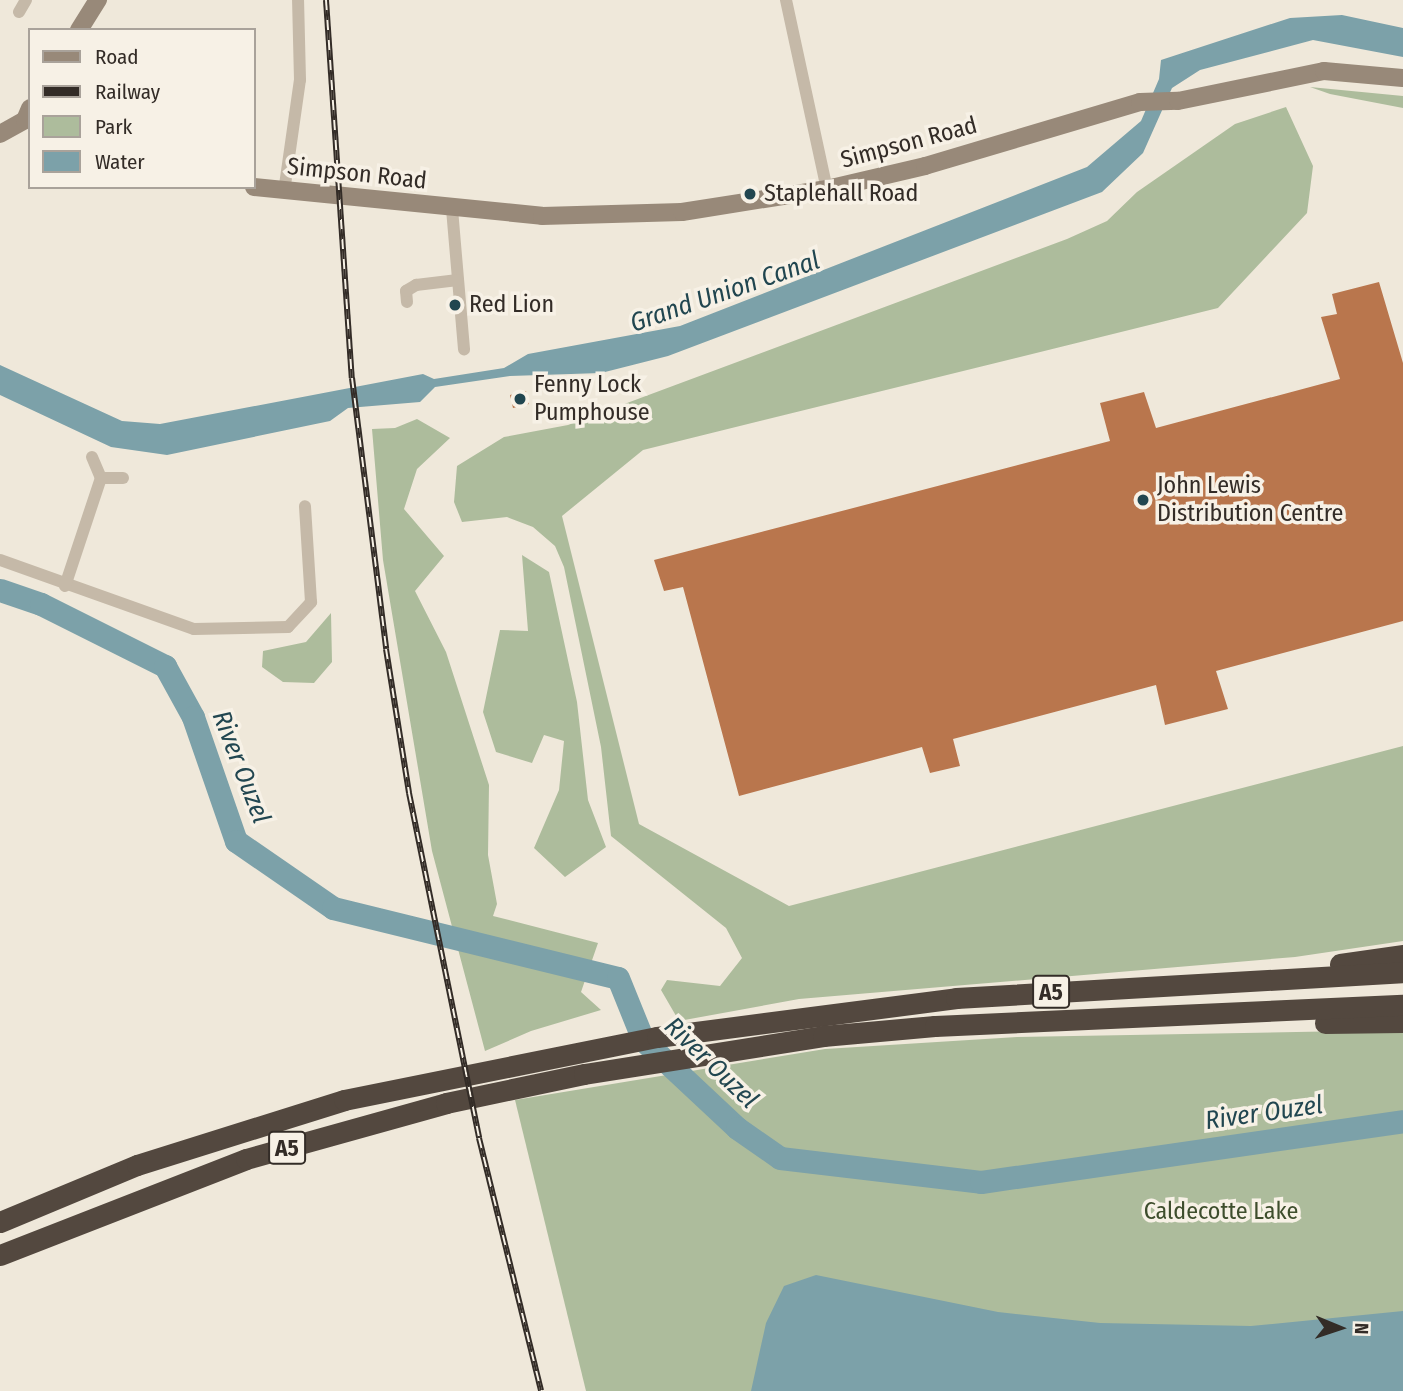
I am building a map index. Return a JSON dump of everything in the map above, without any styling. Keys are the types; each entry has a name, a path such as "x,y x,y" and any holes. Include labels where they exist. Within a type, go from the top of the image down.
{"highway":[{"path":"1284,980 1332,965 1403,955"},
{"name":"A5","path":"0,1222 222,1135 344,1100 566,1054 700,1031 956,998 1403,972"},
{"name":"A5","path":"0,1255 65,1225 246,1159 446,1103 584,1074 715,1051 961,1024 1403,1005"},
{"path":"1193,1016 1283,1023 1403,1022"}],"street":[{"path":"19,12 26,0"},
{"path":"80,28 98,0"},
{"path":"284,192 300,80 298,0"},
{"path":"786,0 827,189"},
{"name":"Simpson Road","path":"256,187 452,209 622,215 746,205 925,166 1140,102 1178,101 1293,74 1324,71 1403,78"},
{"path":"0,134 28,117"},
{"path":"452,209 464,349"},
{"path":"407,302 406,291 415,285 457,280"},
{"path":"65,586 101,478 92,457"},
{"path":"101,478 123,478"},
{"path":"0,559 65,586 194,629 288,627 311,602 305,506"}],"green space":[{"path":"1310,87 1403,96 1403,108 1330,94"},
{"path":"1286,107 1313,166 1307,213 1218,308 643,450 562,516 639,824 789,906 1403,746 1403,941 1295,957 799,999 679,1021 661,990 667,980 720,986 742,958 726,928 611,836 601,747 564,567 555,546 533,527 507,517 462,522 454,502 457,466 504,437 568,425 1067,239 1107,221 1137,192 1235,124"},
{"path":"417,419 450,438 417,469 404,509 444,556 415,591 446,652 489,785 488,855 497,904 493,916 598,943 581,992 601,1010 531,1031 485,1051 432,851 383,560 372,429 395,428"},
{"path":"522,555 549,572 577,702 588,800 606,847 565,877 534,848 559,790 564,741 544,735 532,763 496,752 483,712 500,630 528,631"},
{"path":"331,613 332,662 314,683 283,682 262,667 263,651 306,642"},
{"name":"Caldecotte Lake","path":"1403,1030 1403,1391 586,1391 515,1100 825,1049 1017,1037"}],"water":[{"path":"1342,15 1403,28 1403,57 1313,40 1200,70 1172,88 1143,153 1102,192 668,356 601,373 510,376 435,387 420,402 348,408 330,421 167,455 111,447 0,395 0,365 122,421 160,424 423,374 434,379 504,368 528,354 680,326 1087,167 1141,121 1159,79 1161,60 1290,18"},
{"path":"816,1275 998,1312 1100,1323 1251,1326 1403,1311 1403,1391 751,1391 766,1323 784,1286"}],"building":[{"name":"John Lewis Distribution Centre","path":"1379,282 1403,363 1403,621 1216,671 1228,709 1165,725 1156,685 953,739 960,766 930,773 922,747 739,796 683,587 664,591 654,560 1110,441 1100,403 1144,392 1156,428 1340,379 1321,317 1337,314 1332,294"},
{"name":"Fenny Lock Pumphouse","path":"526,391 529,404 513,408 510,395"}],"waterway":[{"name":"River Ouzel","path":"0,590 41,604 165,666 193,717 236,841 333,908 618,978 643,1040 737,1128 780,1158 981,1182 1403,1121"}],"railway":[{"path":"326,0 352,378 386,649 409,793 479,1138 541,1391"}],"place":[{"name":"Staplehall Road","path":"750,194"},
{"name":"Red Lion","path":"455,305"},
{"name":"Fenny Lock Pumphouse","path":"520,399"},
{"name":"John Lewis Distribution Centre","path":"1143,500"}],"water label":[{"name":"Grand Union Canal","path":"725,292"}]}
